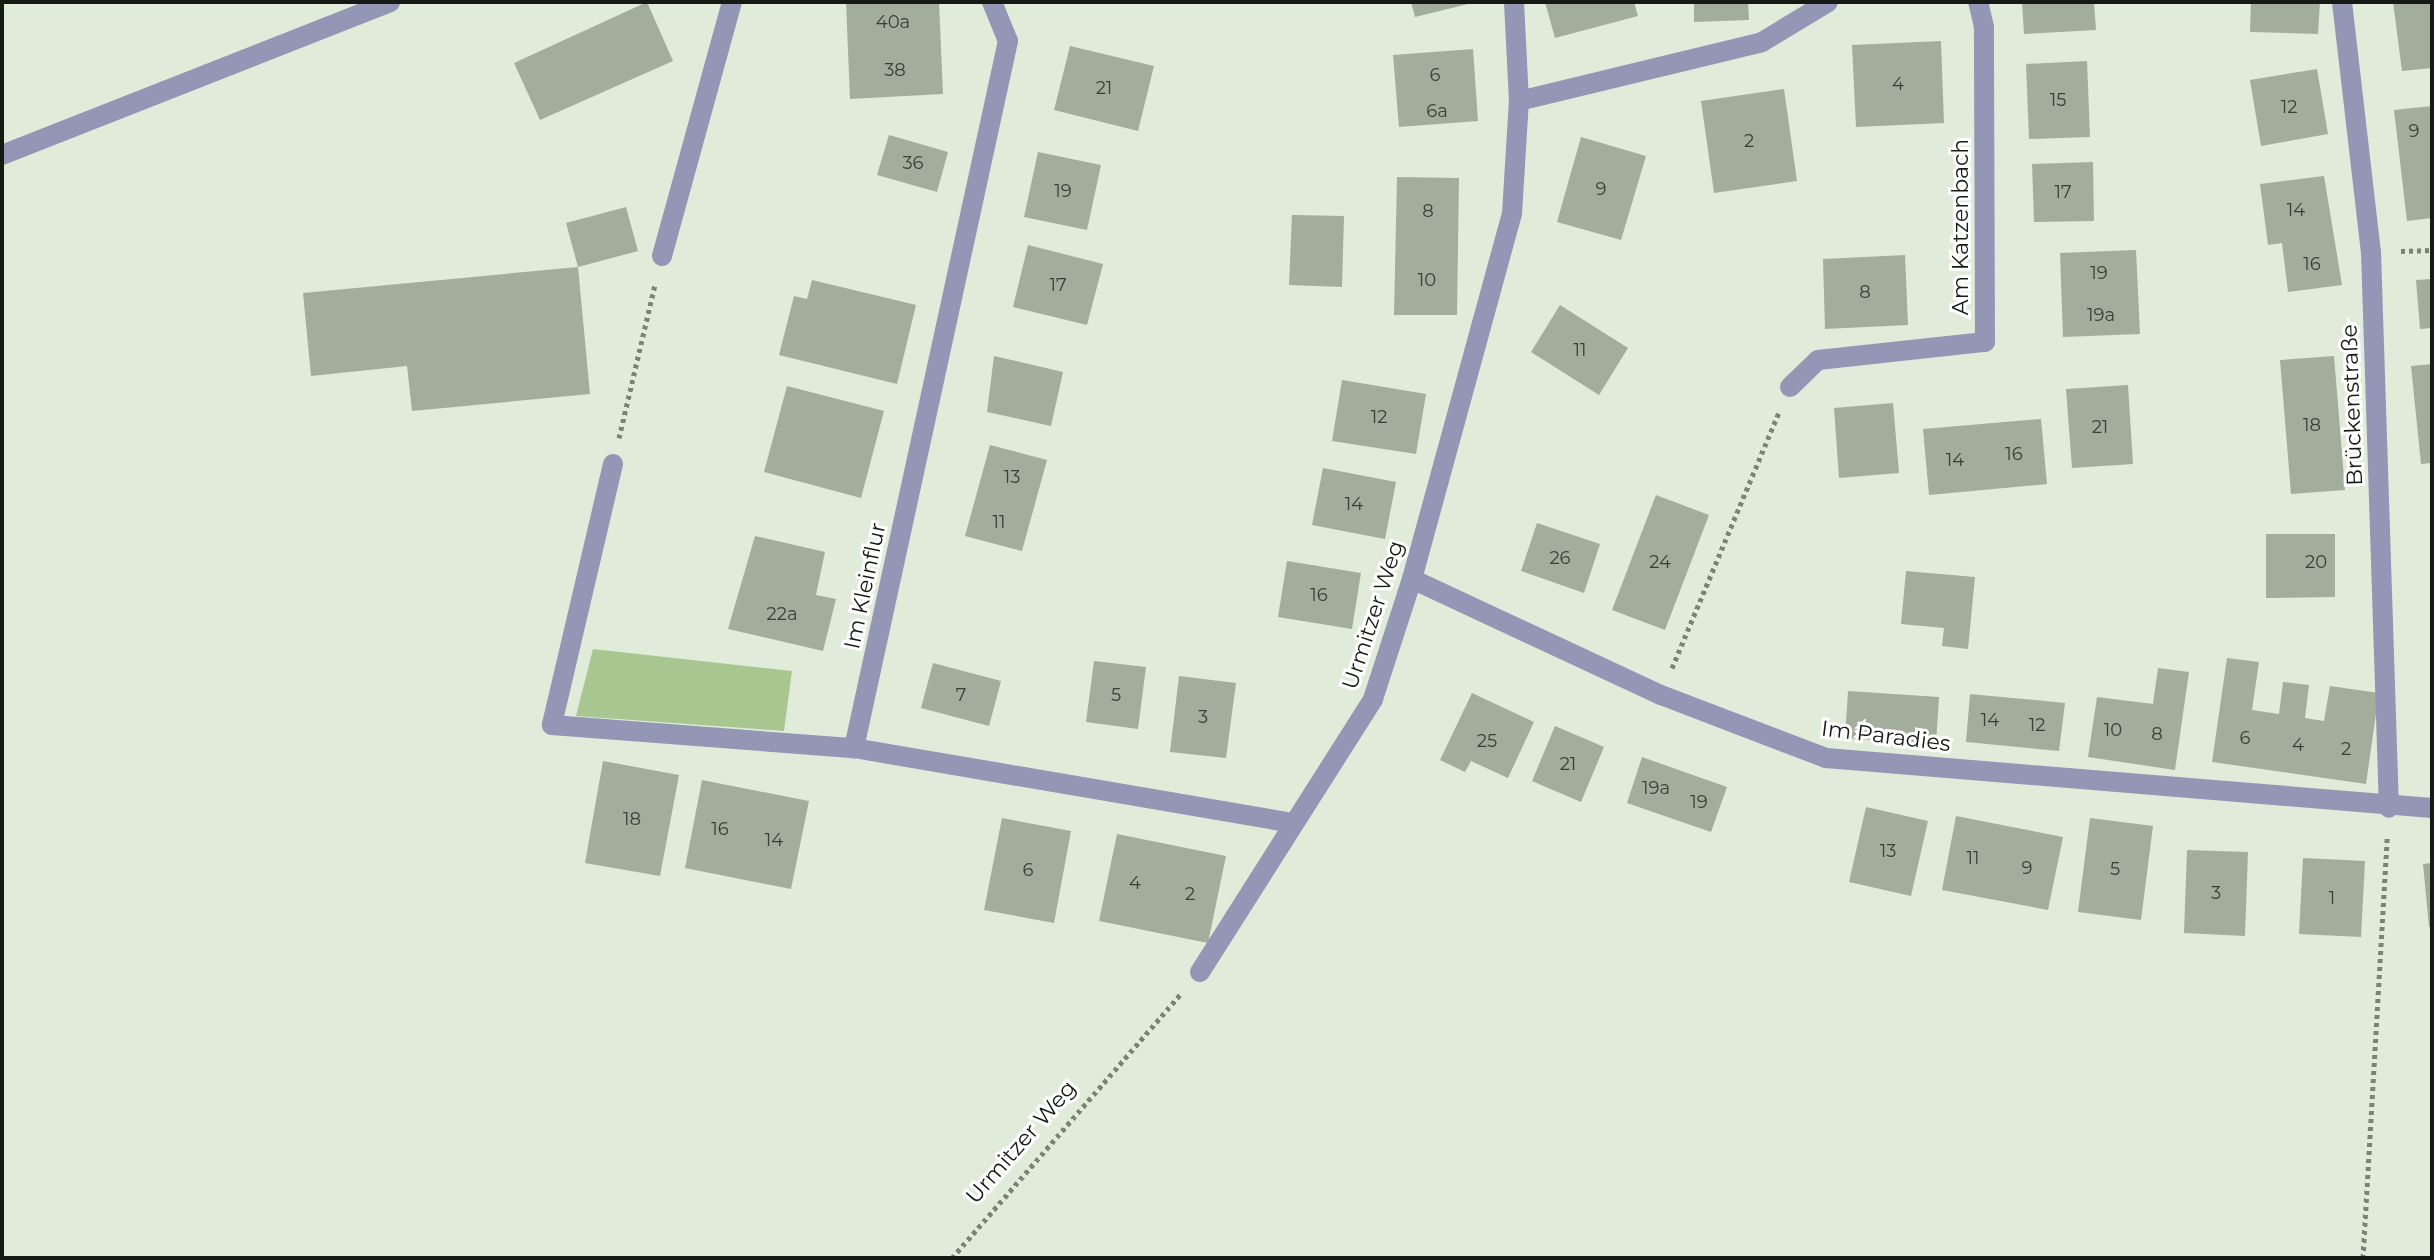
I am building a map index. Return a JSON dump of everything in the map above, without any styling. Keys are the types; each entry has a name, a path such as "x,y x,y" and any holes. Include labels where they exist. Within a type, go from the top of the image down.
{"street":[{"path":"2,155 390,2"},
{"path":"662,256 732,2"},
{"name":"Im Kleinflur","path":"854,748 1008,41 992,2"},
{"name":"Urmitzer Weg","path":"1200,972 1373,699 1412,579 1512,214 1519,101 1514,2"},
{"path":"1519,101 1762,42 1828,2"},
{"name":"Am Katzenbach","path":"1790,387 1818,360 1985,342 1984,27 1978,2"},
{"name":"Brückenstraße","path":"2342,2 2371,252 2389,808"},
{"path":"613,464 552,725 854,748 1292,823"},
{"name":"Im Paradies","path":"1412,579 1661,695 1826,758 2389,808 2432,808"}],"path":[{"path":"613,464 662,256"},
{"path":"1661,695 1790,387"},
{"path":"2363,1258 2389,808"},
{"name":"Urmitzer Weg","path":"952,1258 1200,972"}],"green space":[{"path":"593,649 792,671 784,731 576,716"}],"building":[{"path":"647,2 673,61 540,120 514,63"},
{"path":"846,2 939,2 943,94 850,99"},
{"path":"1411,2 1472,2 1472,3 1415,17"},
{"path":"1545,2 1634,2 1638,16 1555,38"},
{"path":"1694,2 1748,2 1749,20 1694,22"},
{"path":"2022,2 2094,2 2096,30 2024,34"},
{"path":"2251,2 2320,2 2318,34 2250,32"},
{"path":"2393,2 2432,2 2432,68 2402,71"},
{"path":"1941,41 1944,123 1856,127 1852,45"},
{"path":"1070,46 1154,66 1138,131 1054,110"},
{"path":"1473,49 1478,121 1399,127 1393,55"},
{"path":"2087,61 2090,137 2029,139 2026,64"},
{"path":"2317,69 2328,134 2261,146 2250,80"},
{"path":"1784,89 1797,181 1714,193 1701,101"},
{"path":"2432,106 2432,218 2407,221 2394,110"},
{"path":"889,135 948,152 937,192 877,175"},
{"path":"1581,137 1646,156 1621,240 1557,222"},
{"path":"1038,152 1101,165 1087,230 1024,217"},
{"path":"2093,162 2094,221 2034,222 2032,164"},
{"path":"2324,176 2342,285 2288,292 2282,243 2268,245 2260,184"},
{"path":"1397,177 1459,178 1457,315 1394,315"},
{"path":"626,207 638,251 578,267 566,223"},
{"path":"1292,215 1344,216 1342,287 1289,285"},
{"path":"1028,245 1103,264 1087,325 1013,307"},
{"path":"2136,250 2140,334 2063,337 2060,253"},
{"path":"1905,255 1908,325 1825,329 1823,259"},
{"path":"578,267 590,394 412,411 407,366 311,376 303,293"},
{"path":"2432,279 2432,328 2420,329 2416,280"},
{"path":"812,280 916,305 897,384 779,355 794,296 807,299"},
{"path":"1560,305 1628,348 1599,395 1531,352"},
{"path":"994,356 1063,372 1051,426 987,412"},
{"path":"2334,356 2345,490 2291,494 2280,360"},
{"path":"2432,364 2432,463 2421,464 2411,366"},
{"path":"1342,380 1426,394 1416,454 1332,441"},
{"path":"2128,385 2133,464 2072,468 2066,389"},
{"path":"787,386 884,411 861,498 764,472"},
{"path":"1893,403 1899,473 1839,478 1834,408"},
{"path":"2041,419 2047,484 1929,495 1923,429"},
{"path":"990,445 1047,460 1022,551 965,536"},
{"path":"1323,468 1396,482 1385,539 1312,525"},
{"path":"1656,495 1709,515 1665,630 1612,610"},
{"path":"1537,523 1600,544 1584,593 1521,571"},
{"path":"2266,534 2335,534 2335,597 2266,598"},
{"path":"755,536 825,552 816,595 836,599 823,651 728,629"},
{"path":"1287,561 1361,573 1352,629 1278,617"},
{"path":"1906,571 1975,577 1968,649 1942,646 1944,628 1901,624"},
{"path":"2227,658 2259,662 2252,710 2279,714 2283,682 2309,685 2305,718 2324,721 2330,686 2379,693 2366,784 2212,762"},
{"path":"1094,661 1146,667 1138,729 1086,722"},
{"path":"933,663 1001,681 989,726 921,708"},
{"path":"2158,668 2189,672 2175,770 2088,757 2097,697 2153,704"},
{"path":"1179,676 1236,683 1226,758 1170,752"},
{"path":"1848,691 1939,697 1936,744 1845,738"},
{"path":"1472,693 1534,722 1508,778 1471,761 1465,772 1440,760"},
{"path":"1970,694 2065,703 2059,751 1966,742"},
{"path":"1555,726 1604,747 1581,802 1532,781"},
{"path":"1642,757 1727,787 1711,832 1627,803"},
{"path":"603,761 679,775 660,876 585,863"},
{"path":"702,780 809,801 791,889 685,868"},
{"path":"1866,807 1928,821 1911,896 1849,882"},
{"path":"1956,816 2063,837 2048,910 1942,890"},
{"path":"1002,818 1071,831 1054,923 984,910"},
{"path":"2090,818 2153,826 2141,920 2078,912"},
{"path":"1117,834 1226,856 1208,943 1099,921"},
{"path":"2187,850 2248,852 2245,936 2184,933"},
{"path":"2303,858 2365,861 2361,937 2299,934"},
{"path":"2432,863 2432,927 2429,927 2423,864"}]}
